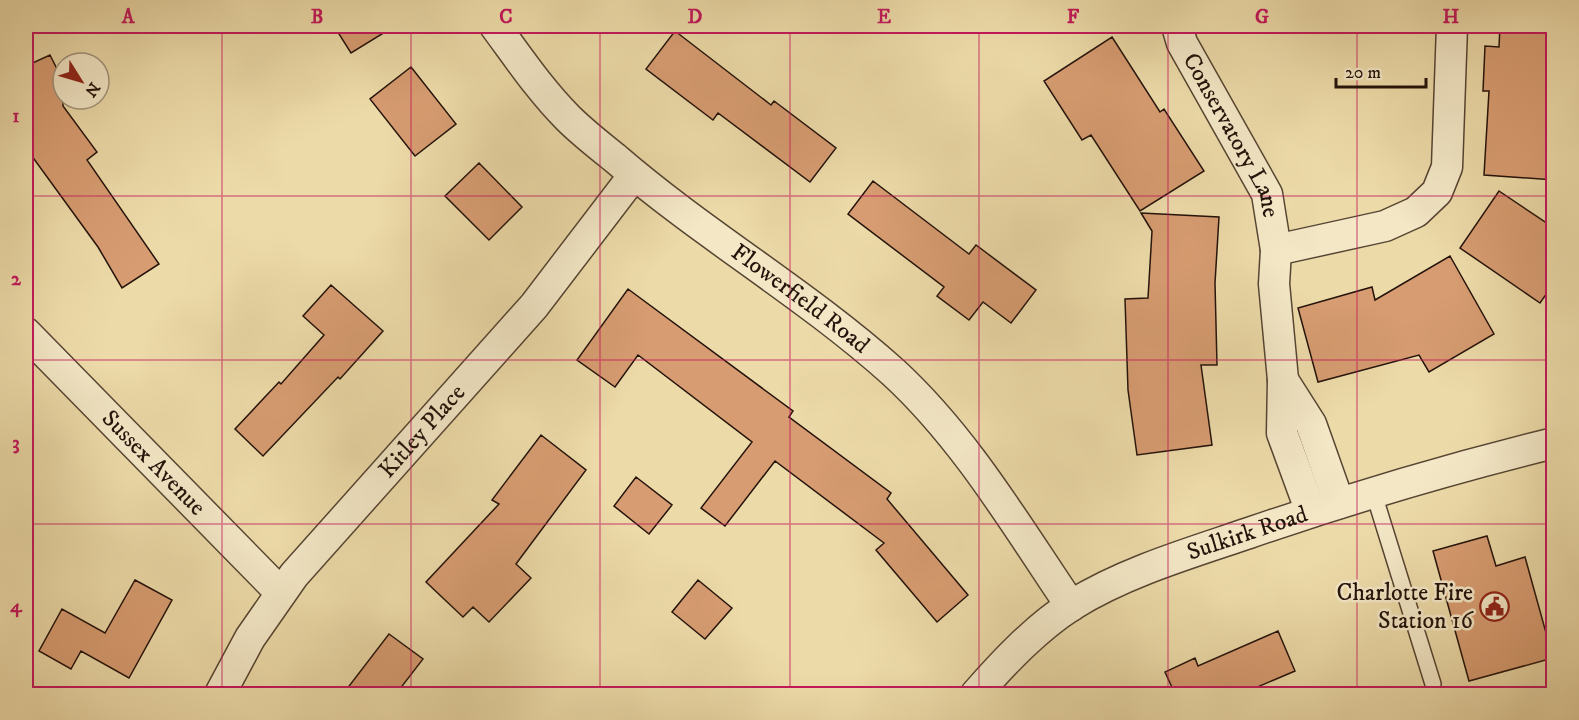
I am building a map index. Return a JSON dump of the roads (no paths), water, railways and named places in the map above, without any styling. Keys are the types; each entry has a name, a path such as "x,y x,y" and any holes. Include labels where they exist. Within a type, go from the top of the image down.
{"street":[{"name":"Flowerfield Road","path":"495,26 538,85 569,119 634,175 820,313 893,372 944,424 1071,606"},
{"name":"Conservatory Lane","path":"1177,26 1182,43 1267,195 1275,250 1274,284 1283,380 1282,434 1311,512"},
{"name":"Conservatory Lane","path":"1275,250 1385,226 1416,212 1437,192 1446,167 1452,26"},
{"name":"Kitley Place","path":"220,694 250,638 281,592 534,306 634,175"},
{"name":"Sussex Avenue","path":"26,333 281,592"},
{"name":"Conservatory Lane","path":"1283,380 1311,424 1339,503"},
{"name":"Sulkirk Road","path":"976,694 999,668 1071,606 1105,587 1216,544 1373,491 1554,443"}],"lane":[{"path":"1373,491 1433,684"}],"place":[{"name":"Charlotte Fire Station 16","path":"1494,607"}]}
